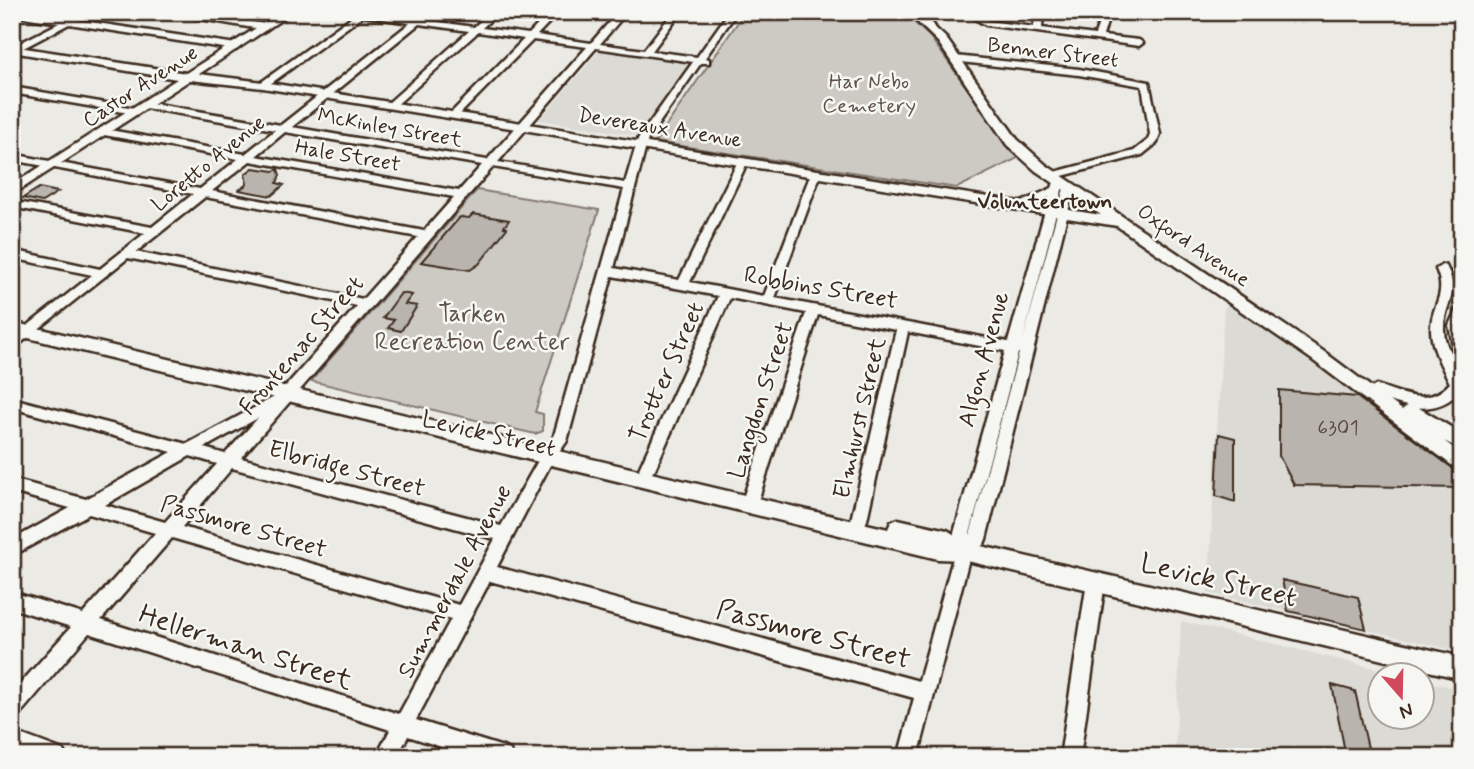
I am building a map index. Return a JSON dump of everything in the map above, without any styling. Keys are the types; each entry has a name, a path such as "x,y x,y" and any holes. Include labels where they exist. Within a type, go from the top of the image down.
{"main road":[{"name":"Castor Avenue","path":"12,191 288,12"},
{"name":"Oxford Avenue","path":"912,12 931,27 1012,142 1059,184 1317,355 1462,466"},
{"name":"Devereaux Avenue","path":"15,47 103,60 164,74 194,75 263,85 1118,222"},
{"name":"Levick Street","path":"12,319 26,328 750,500 938,550 963,551 1462,668"},
{"name":"Oxford Avenue","path":"1317,355 1462,443"},
{"path":"1389,408 1462,452"},
{"name":"Levick Street","path":"552,453 647,469 750,500 947,539 963,551"}],"street":[{"path":"15,47 86,12"},
{"path":"164,12 266,27"},
{"path":"350,12 703,61"},
{"name":"Loretto Avenue","path":"12,345 26,328 102,273 429,12"},
{"path":"390,106 495,12"},
{"path":"453,116 555,12"},
{"name":"Frontenac Street","path":"12,708 623,12"},
{"path":"646,53 677,12"},
{"name":"Summerdale Avenue","path":"703,61 733,12"},
{"name":"Summerdale Avenue","path":"386,757 544,463 560,441 643,139 741,12"},
{"path":"921,12 931,27"},
{"path":"979,12 978,17 986,23 1139,43"},
{"path":"1038,30 1039,12"},
{"path":"1098,37 1107,12"},
{"path":"12,13 236,47"},
{"path":"263,85 362,13"},
{"name":"Benner Street","path":"955,59 1079,72 1146,83 1155,134 1147,147 1059,184"},
{"name":"McKinley Street","path":"12,90 283,128 629,187"},
{"name":"Hale Street","path":"104,132 462,195"},
{"path":"12,157 427,235"},
{"name":"Trotter Street","path":"683,284 743,161"},
{"name":"Langdon Street","path":"768,301 816,173"},
{"path":"1021,205 1059,184"},
{"name":"Algon Avenue","path":"908,757 963,551 978,539 1019,348 1056,211 1059,184"},
{"path":"12,204 154,232"},
{"path":"12,254 102,273"},
{"path":"126,254 366,304"},
{"path":"1376,390 1414,403 1433,404 1460,388 1438,336 1438,319 1447,302 1448,280 1442,269"},
{"name":"Robbins Street","path":"607,271 1019,348"},
{"name":"Trotter Street","path":"647,469 726,293"},
{"name":"Langdon Street","path":"750,500 814,309"},
{"path":"1462,311 1456,325 1462,356"},
{"name":"Elmhurst Street","path":"859,520 903,326"},
{"path":"12,549 291,390"},
{"name":"Elbridge Street","path":"12,403 507,535"},
{"name":"Passmore Street","path":"12,485 461,614"},
{"name":"Passmore Street","path":"486,572 926,692"},
{"path":"1070,757 1096,582"},
{"name":"Hellerman Street","path":"12,600 503,757"},
{"path":"12,741 56,757"}],"shaded area":[{"path":"599,51 689,64 639,136 539,120"},
{"path":"1228,304 1404,426 1462,472 1462,652 1208,593 1224,308"},
{"path":"1181,621 1366,666 1366,730 1436,730 1436,684 1462,690 1462,757 1175,757"}],"green space":[{"name":"Har Nebo Cemetery","path":"745,12 903,12 930,37 1018,158 957,188 655,142"},
{"name":"Tarken Recreation Center","path":"477,190 599,210 535,412 543,414 543,431 535,434 311,381"}],"building":[{"path":"253,168 274,171 278,169 280,175 277,183 284,185 271,196 239,190 247,184 245,174"},
{"path":"39,188 58,192 42,202 23,198"},
{"path":"473,214 509,220 504,227 507,228 479,264 470,270 421,262 460,217 469,218"},
{"name":"Tarken Recreation Center","path":"401,293 412,295 405,304 417,306 401,331 388,328 394,320 383,318"},
{"path":"1279,390 1357,397 1462,475 1462,488 1294,485 1279,456"},
{"path":"1219,434 1235,438 1235,502 1216,496"},
{"path":"1282,580 1358,597 1366,629 1288,611"},
{"path":"1332,685 1355,691 1370,757 1346,757"}],"district":[{"name":"Volunteertown","path":"1045,201"}]}
